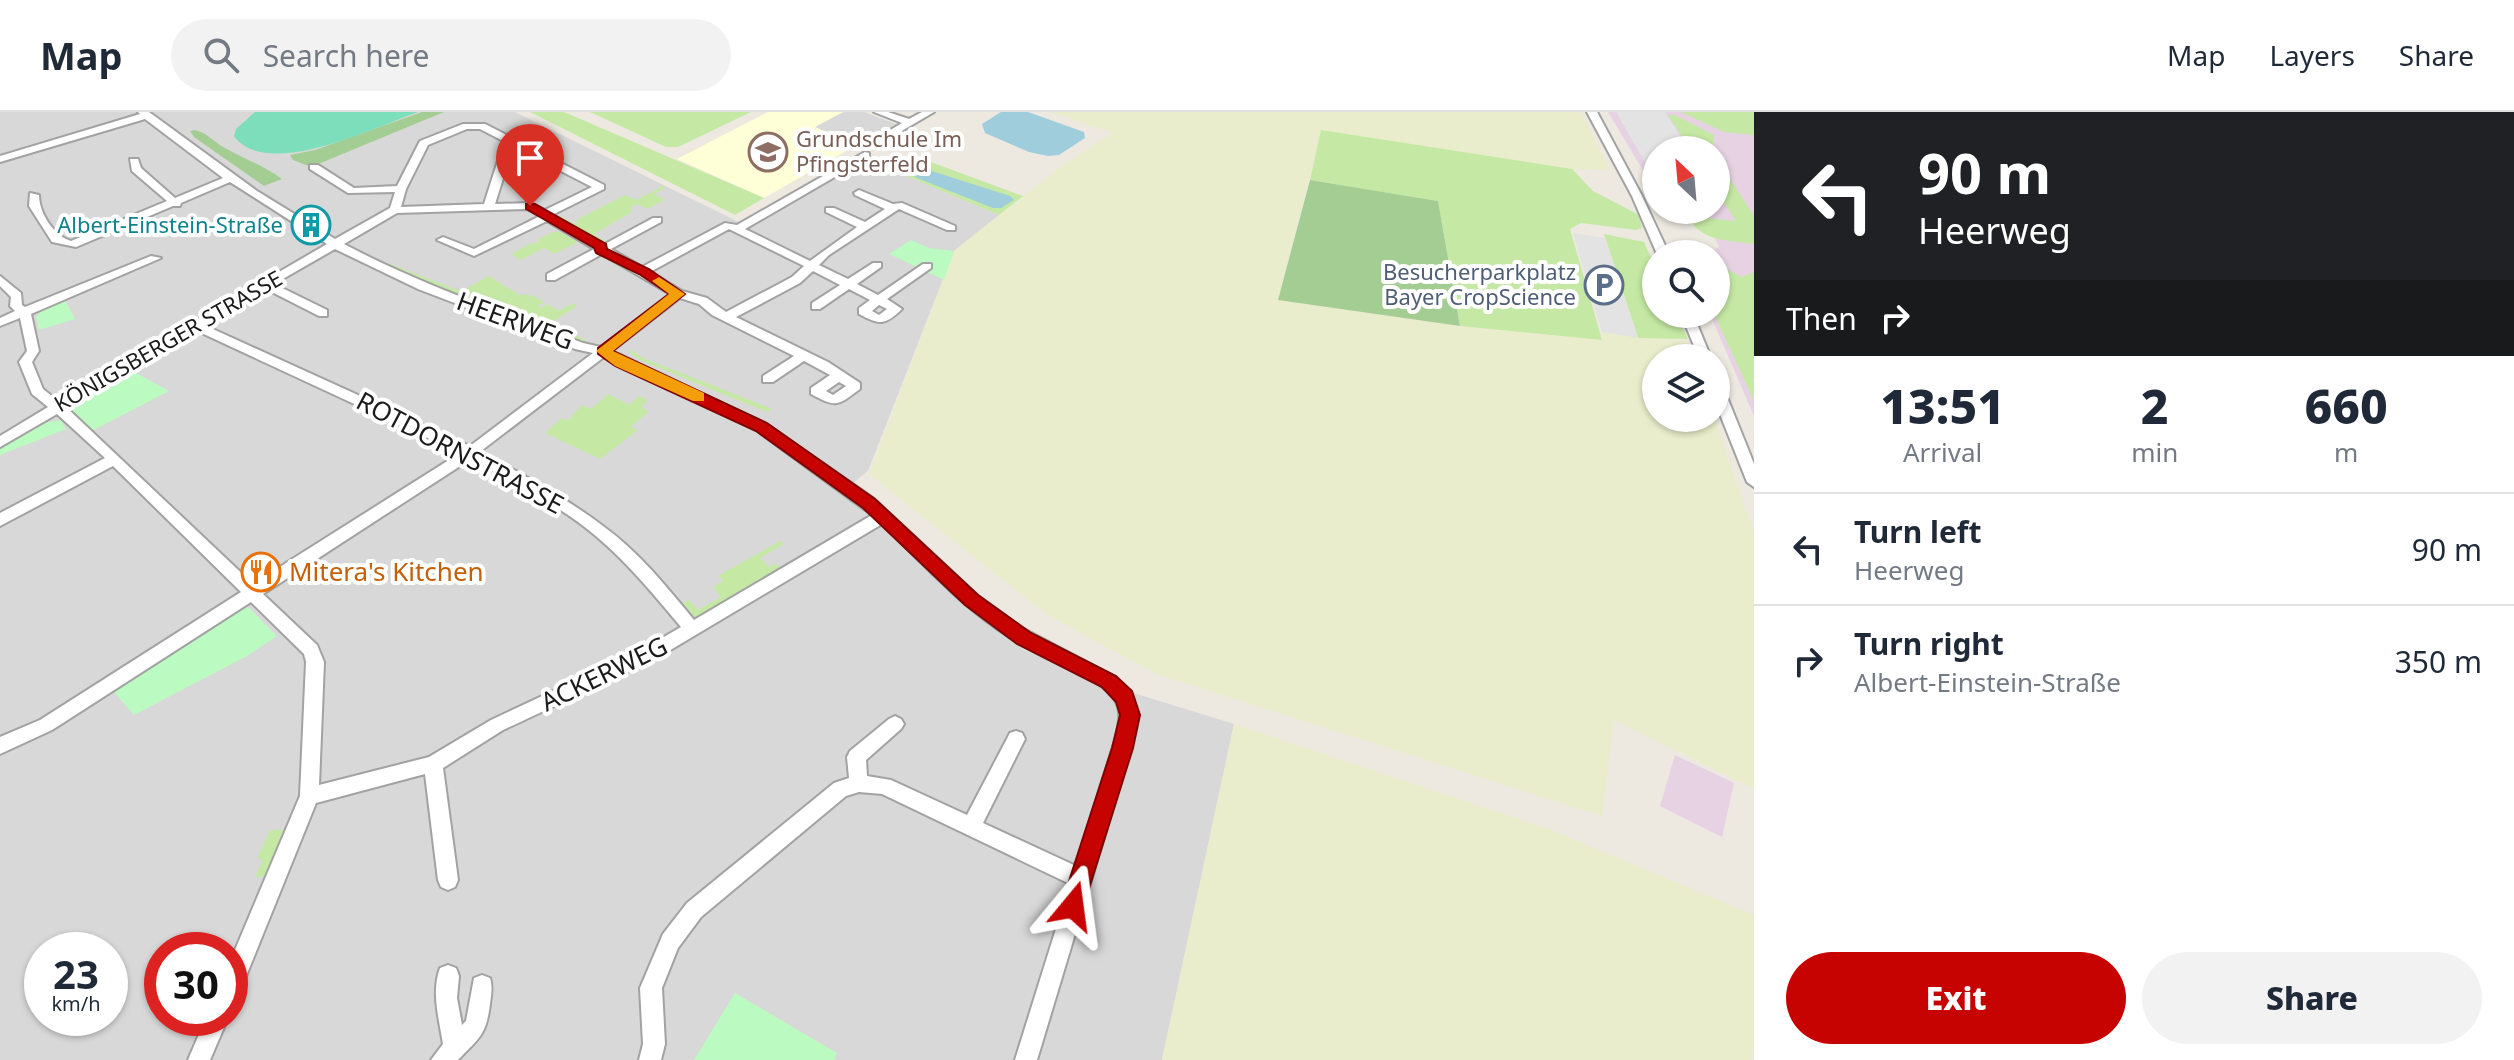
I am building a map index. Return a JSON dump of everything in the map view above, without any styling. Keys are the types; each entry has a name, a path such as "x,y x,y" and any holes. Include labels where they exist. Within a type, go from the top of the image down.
{"street":[{"path":"879,112 910,123"},
{"path":"881,145 890,134 929,112"},
{"path":"1592,112 1657,240"},
{"path":"0,159 145,114"},
{"name":"HEERWEG","path":"145,114 272,209 369,262 426,289 580,346 603,351 620,362 761,427 848,487 971,600 1024,638 1109,682 1120,692 1130,715 1080,878"},
{"path":"395,210 401,189 424,143 466,126 482,126 600,187 491,244 484,240 471,241 459,247 443,240"},
{"path":"489,206 505,154 520,146"},
{"path":"644,271 733,227 865,155"},
{"path":"134,161 136,169 176,204"},
{"path":"314,167 352,191 401,189"},
{"path":"34,195 34,206 56,240 72,245 176,204 229,179"},
{"path":"859,193 890,210"},
{"path":"337,243 395,210 520,205 601,246 601,251"},
{"path":"721,314 772,295 814,267 825,253 898,205 951,228"},
{"path":"830,210 864,226"},
{"path":"551,277 657,220"},
{"path":"733,227 880,300 927,266"},
{"name":"KÖNIGSBERGER STRASSE","path":"0,442 337,243"},
{"path":"601,251 644,271 678,294 703,301 721,314 804,355 838,376"},
{"path":"0,322 155,258"},
{"path":"816,306 877,265"},
{"path":"0,280 17,296 16,306 25,313 33,351 25,362 37,391 54,408 80,426 311,650 315,662 309,796 248,944"},
{"path":"265,284 323,313"},
{"path":"0,746 46,725 471,452 678,294"},
{"name":"ROTDORNSTRASSE","path":"194,325 471,452 561,504 600,531 639,566 692,629"},
{"path":"768,379 804,355"},
{"path":"1730,422 1754,482"},
{"path":"0,520 113,460"},
{"name":"ACKERWEG","path":"309,796 433,764 497,725 638,659 883,516"},
{"path":"859,784 856,757 895,724"},
{"path":"971,827 1016,739"},
{"path":"433,764 448,880"},
{"path":"650,1060 654,1044 651,988 670,941 705,900 834,793 859,784 884,786 1080,878 1026,1060"},
{"path":"448,976 448,1052"},
{"path":"448,1052 476,1026 482,986"},
{"path":"199,1060 209,1036"}],"shaded area":[{"path":"0,112 515,112 749,227 867,159 999,215 954,251 868,471 842,492 985,620 1024,650 1137,694 1234,724 1162,1060 0,1060"},
{"name":"Grundschule Im Pfingsterfeld","path":"768,112 843,112 815,127 857,145 764,198 677,159"},
{"path":"843,112 864,112 896,124 857,145 814,127"},
{"path":"1051,112 1581,112 1610,170 1572,169 1321,131 1278,300 1460,326 1602,340 1602,332 1685,341 1686,344 1642,344 1642,432 1719,432 1754,533 1754,789 1614,720 1602,816 1156,674 1046,614 869,474 954,251 1059,168 1112,133"},
{"path":"1608,112 1754,112 1754,416 1730,360 1730,344 1723,344 1716,328 1730,328 1730,240 1716,240 1722,238 1694,224 1730,224 1730,136 1642,136 1642,169"},
{"path":"1616,112 1665,112 1680,136 1642,136 1642,157"},
{"name":"Besucherparkplatz Bayer CropScience","path":"1573,233 1605,238 1638,338 1602,332"},
{"path":"1234,724 1549,829 1754,915 1754,1046 1751,1060 1162,1060"},
{"path":"1675,755 1734,783 1722,837 1660,806"}],"green space":[{"path":"255,112 418,112 322,146 270,153 249,149 234,136 236,129"},
{"path":"422,112 444,112 311,167 293,160 290,155 315,150"},
{"path":"530,112 564,112 764,198 735,215"},
{"path":"590,112 751,112 678,147 666,147"},
{"path":"1681,112 1754,112 1754,135 1724,132"},
{"path":"1668,115 1675,115 1714,135 1714,136 1682,136"},
{"path":"195,130 282,179 264,186 194,137 190,131"},
{"path":"1321,130 1572,169 1593,191 1639,215 1642,228 1636,230 1581,223 1570,229 1602,340 1460,326 1438,201 1310,180"},
{"path":"912,155 1023,196 999,215 902,174 898,164"},
{"path":"1730,178 1754,216 1754,244 1707,235 1692,224 1730,224 1730,220 1736,221 1730,212"},
{"path":"1310,180 1438,201 1460,326 1278,300"},
{"path":"663,186 666,188 654,194 665,200 647,209 637,204 631,207 632,212 594,234 606,241 603,243 555,219 560,216 575,224 579,222 576,220 625,195 636,200"},
{"path":"560,232 578,242 554,254 544,248 521,260 511,254 540,242 537,240"},
{"path":"1604,234 1642,242 1642,328 1683,328 1688,339 1638,338"},
{"path":"911,240 929,248 954,251 944,280 889,254"},
{"path":"388,263 584,339 587,343 383,266"},
{"path":"1730,271 1742,277 1754,272 1754,401 1720,328 1730,328"},
{"path":"489,276 519,295 532,295 544,302 538,306 540,308 547,304 559,311 573,303 577,306 551,323 463,290"},
{"path":"65,300 75,319 39,330 36,317 42,310"},
{"path":"630,349 643,358 772,409 767,412 640,360 630,353"},
{"path":"129,369 169,391 92,431 68,406"},
{"path":"608,394 629,405 639,396 648,400 641,407 649,411 631,427 638,430 600,459 545,433 562,418 567,421 582,405 591,409"},
{"path":"61,420 66,429 0,455 0,448 44,423"},
{"path":"780,541 784,544 760,558 769,567 775,563 781,569 695,618 683,603 689,600 698,610 721,597 713,587 723,581 718,576"},
{"path":"246,605 277,636 247,656 134,715 113,691"},
{"path":"270,830 287,830 266,877 255,877 263,859 257,859"},
{"path":"735,993 837,1053 834,1060 694,1060"}],"water":[{"path":"1001,112 1028,112 1084,132 1085,138 1059,155 1029,152 985,133 982,124"},
{"path":"916,166 1010,196 1014,200 1001,208 993,208 917,178 905,169"}],"slow traffic":[{"path":"659,281 678,294 603,351 620,362 698,397"}],"place":[{"name":"Grundschule Im Pfingsterfeld","path":"768,152"},
{"name":"Albert-Einstein-Straße","path":"311,225"},
{"name":"Besucherparkplatz Bayer CropScience","path":"1604,285"},
{"name":"Mitera's Kitchen","path":"261,572"}],"route":[{"path":"530,206 678,294 603,351 620,362 761,427 869,503 971,600 1024,638 1109,682 1125,697 1130,715 1122,748 1073,906"}]}
